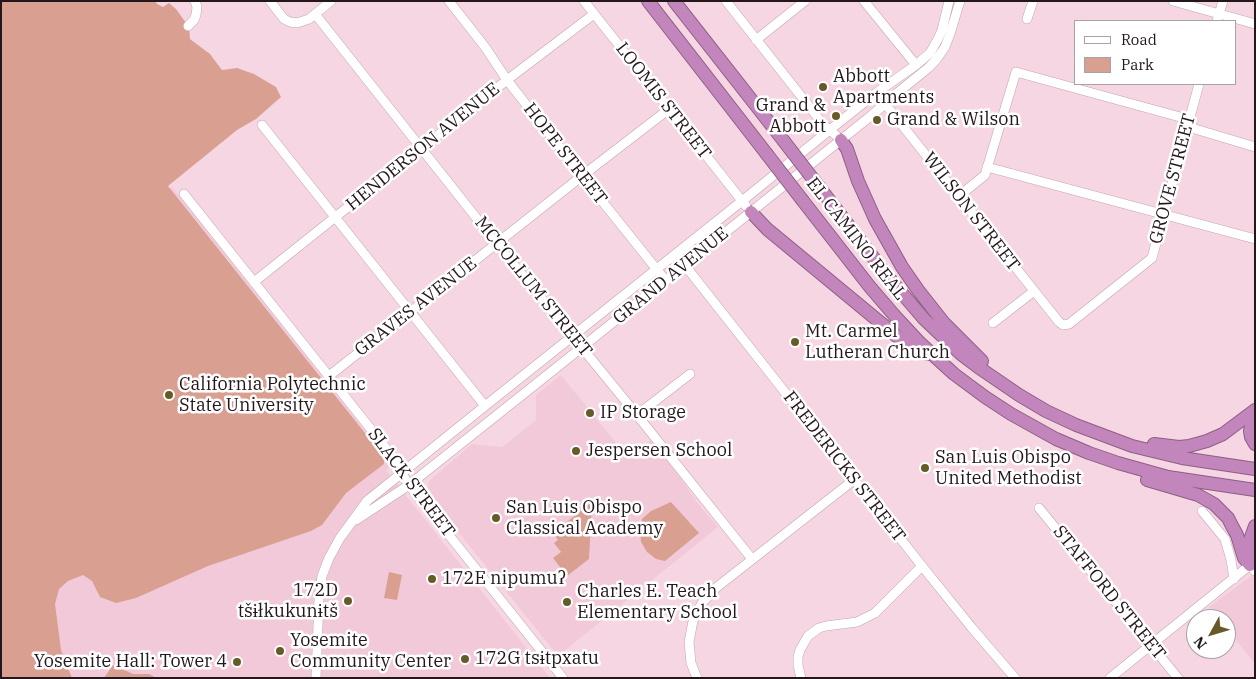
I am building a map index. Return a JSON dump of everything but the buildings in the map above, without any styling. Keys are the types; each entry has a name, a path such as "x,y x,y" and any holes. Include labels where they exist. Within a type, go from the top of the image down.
{"highway":[{"name":"EL CAMINO REAL","path":"648,1 888,308 910,334 954,374 1011,414 1056,439 1089,453 1168,476 1255,490"},
{"name":"EL CAMINO REAL","path":"674,1 889,278 924,319 978,367 1046,411 1076,425 1132,446 1182,458 1255,469"},
{"path":"841,140 848,149 858,181 875,219 894,254 912,281 955,334 984,362 1003,377 1016,393"},
{"path":"751,212 767,229 916,352 931,355"},
{"path":"1132,446 1148,443 1169,447 1200,444 1223,434 1255,410"},
{"path":"1255,415 1250,431 1255,444"},
{"path":"1118,463 1126,472 1198,494 1214,504 1228,518 1244,558 1253,568"},
{"path":"1253,568 1250,540 1255,526"}],"street":[{"path":"188,26 196,15 197,7 195,1"},
{"path":"270,1 284,19 297,23 309,20 331,1"},
{"name":"HOPE STREET","path":"449,1 485,47 507,80 666,281"},
{"name":"LOOMIS STREET","path":"584,1 751,212"},
{"path":"726,1 829,130 841,140"},
{"path":"756,40 805,1"},
{"path":"864,1 916,65"},
{"name":"GRAND AVENUE","path":"316,678 319,598 322,576 340,538 368,501 829,130 930,53 942,30 949,1"},
{"name":"GRAND AVENUE","path":"351,524 409,484 582,348 885,104 936,60 945,47 960,1"},
{"path":"1027,19 1033,1"},
{"path":"1173,1 1218,18 1223,1"},
{"name":"MCCOLLUM STREET","path":"315,14 497,244 752,559"},
{"name":"HENDERSON AVENUE","path":"254,282 507,80 594,14"},
{"path":"1236,21 1255,24"},
{"path":"958,196 985,175 1016,72 1180,117 1196,129 1255,147"},
{"name":"GROVE STREET","path":"1069,324 1152,258 1199,85"},
{"name":"WILSON STREET","path":"876,93 1059,322 1063,325 1069,324"},
{"name":"GRAVES AVENUE","path":"329,376 669,109"},
{"path":"262,125 485,406"},
{"path":"987,167 1255,239"},
{"name":"SLACK STREET","path":"184,194 397,462 409,484 563,678"},
{"name":"FREDERICKS STREET","path":"676,254 922,566 1015,678"},
{"path":"993,323 1034,291"},
{"path":"637,415 690,374"},
{"path":"697,678 691,663 689,642 693,621 702,603 717,587 855,479"},
{"name":"STAFFORD STREET","path":"1039,508 1178,678"},
{"path":"1202,511 1224,539 1231,560 1234,579"},
{"path":"801,678 798,657 803,643 808,636 819,628 857,622 875,613 922,566"},
{"path":"1110,678 1234,579 1253,568"}],"shaded area":[{"name":"California Polytechnic State University","path":"172,187 392,465 386,470 550,678 1,678 1,325"},
{"path":"561,375 628,458 651,440 696,501 718,527 558,656 427,493 429,481 472,444 502,447 536,420 536,395"},
{"path":"1255,573 1255,664 1236,640 1236,609 1211,609 1209,607"}],"green space":[{"name":"California Polytechnic State University","path":"1,1 155,1 163,7 169,3 176,9 189,27 190,39 210,54 222,70 237,68 254,74 276,87 281,97 256,119 237,130 168,186 384,457 384,464 346,493 322,525 311,531 208,566 136,598 116,603 100,597 92,581 83,575 68,581 59,589 55,604 61,650 72,678 1,678"},
{"path":"592,502 589,559 567,576 553,558 561,552 554,543 558,540 553,533"},
{"path":"671,502 699,533 665,561 656,559 647,552 641,542 640,529 642,519 651,511"},
{"path":"389,572 402,575 397,600 384,598"},
{"path":"113,665 133,674 149,674 156,678 104,678"}],"place":[{"name":"Abbott Apartments","path":"823,87"},
{"name":"Grand & Abbott","path":"836,116"},
{"name":"Grand & Wilson","path":"877,120"},
{"name":"Mt. Carmel Lutheran Church","path":"795,342"},
{"name":"California Polytechnic State University","path":"169,395"},
{"name":"IP Storage","path":"590,413"},
{"name":"Jespersen School","path":"576,451"},
{"name":"San Luis Obispo United Methodist","path":"925,468"},
{"name":"San Luis Obispo Classical Academy","path":"496,518"},
{"name":"172E nipumuʔ","path":"432,579"},
{"name":"172D tšɨłkukunɨtš","path":"348,601"},
{"name":"Charles E. Teach Elementary School","path":"567,602"},
{"name":"Yosemite Community Center","path":"280,651"},
{"name":"172G tsɨtpxatu","path":"465,659"},
{"name":"Yosemite Hall: Tower 4","path":"237,662"}]}
